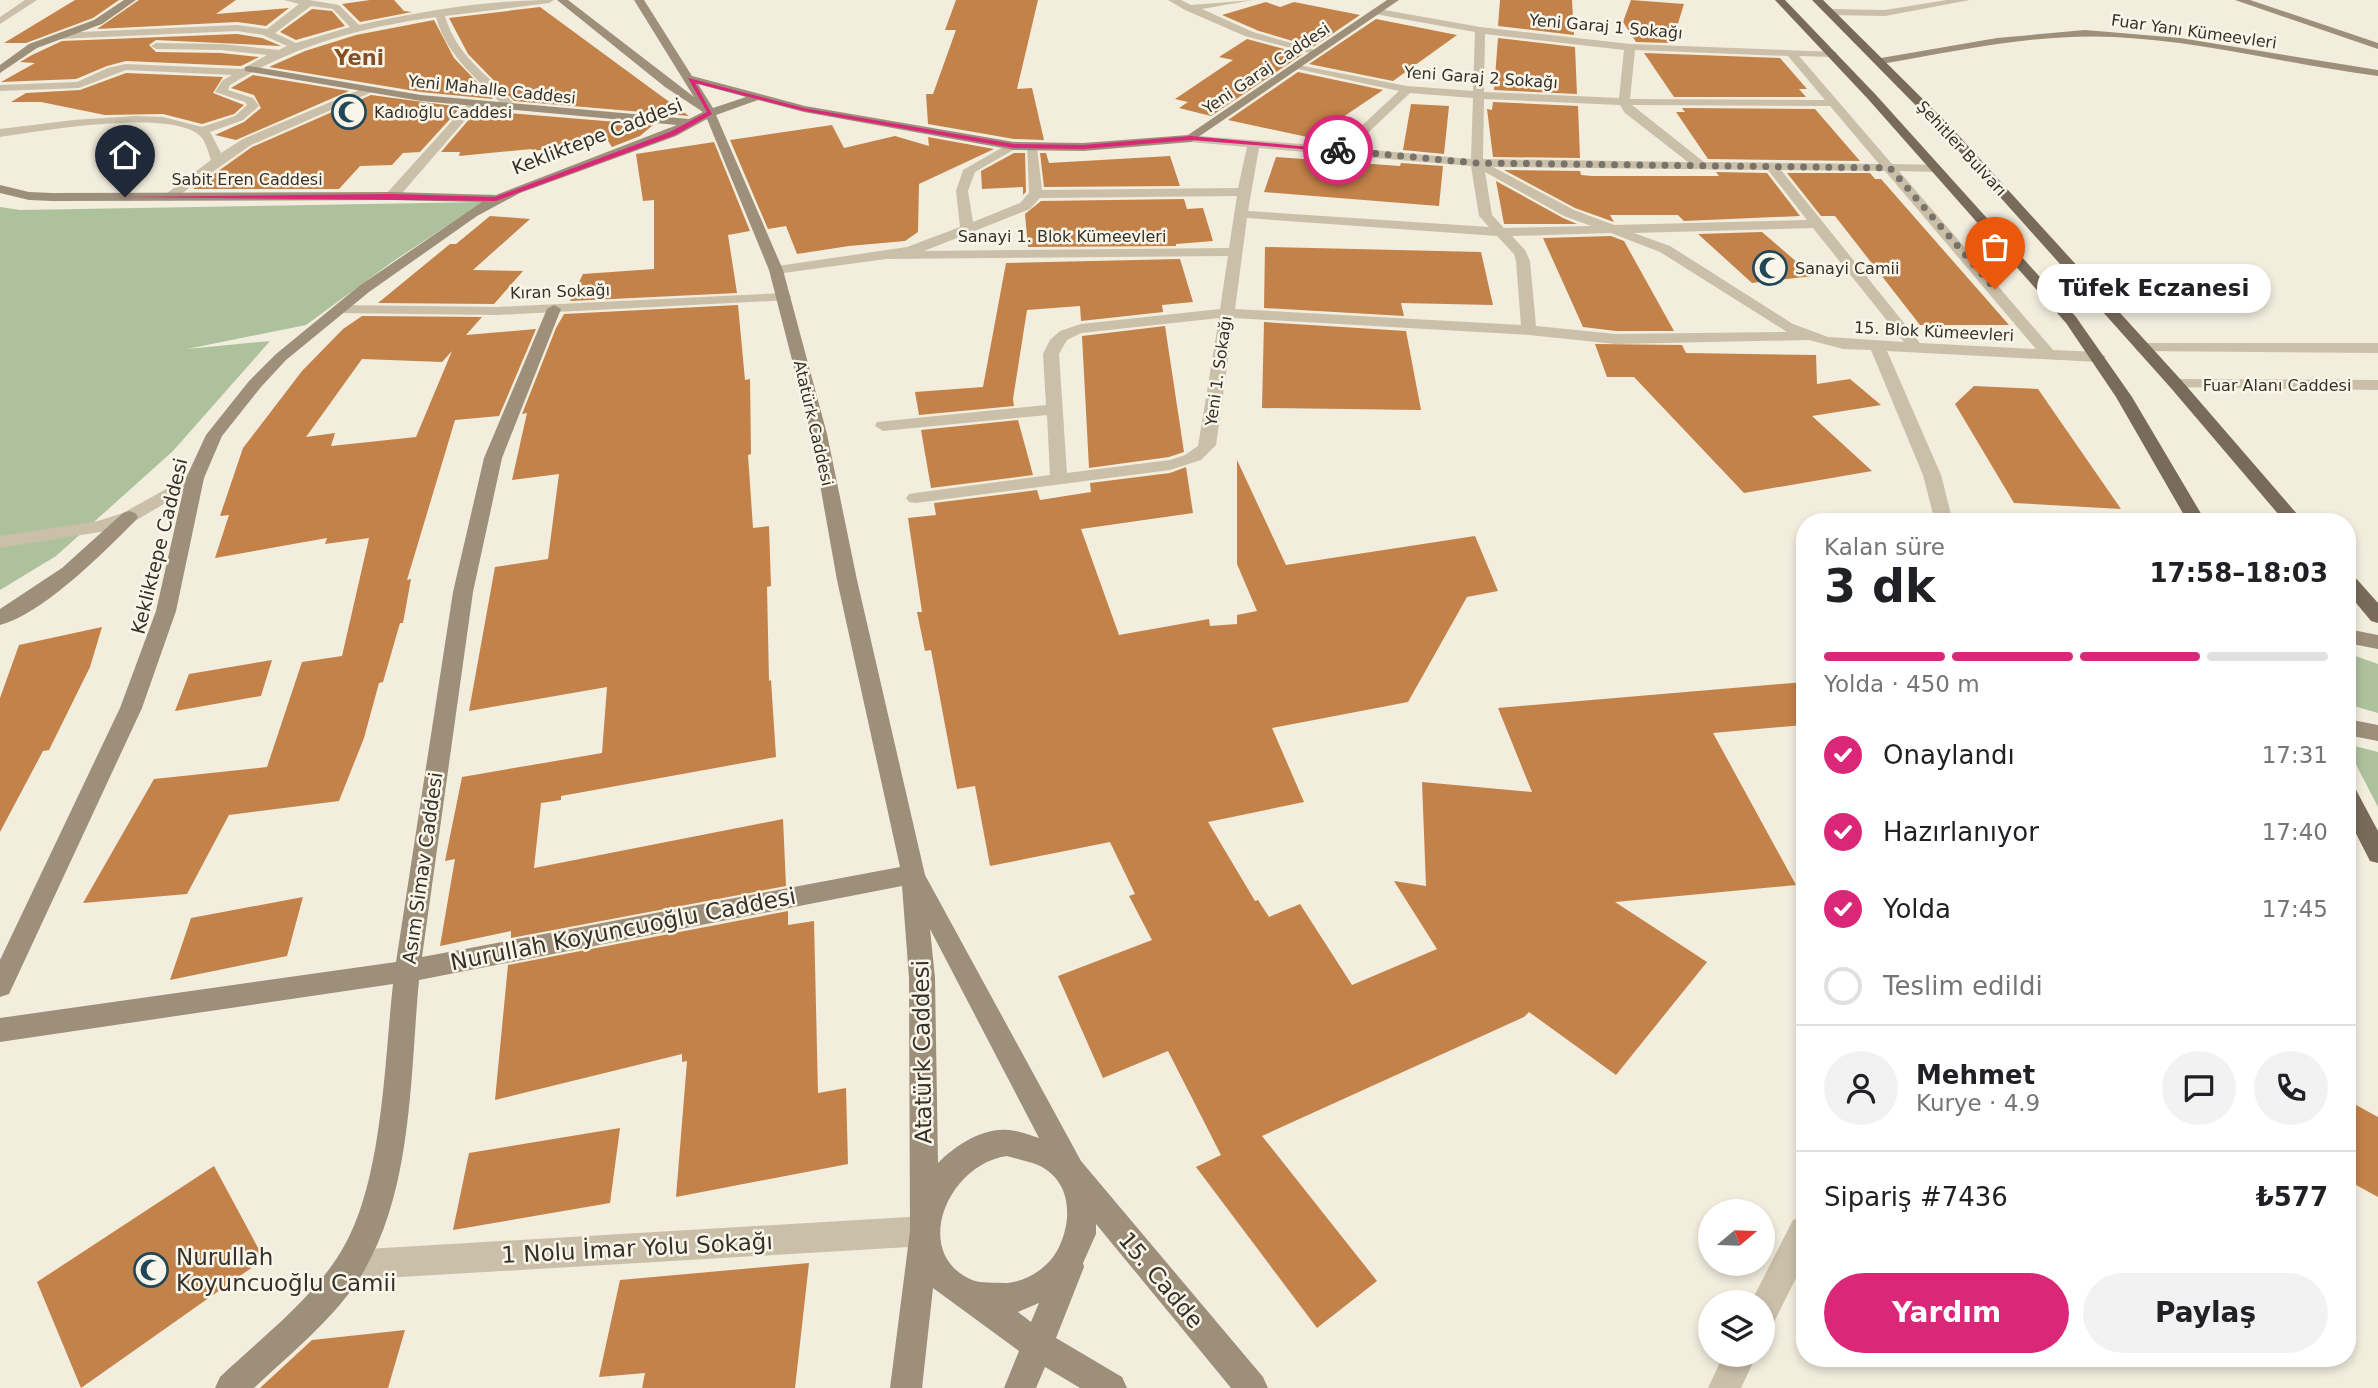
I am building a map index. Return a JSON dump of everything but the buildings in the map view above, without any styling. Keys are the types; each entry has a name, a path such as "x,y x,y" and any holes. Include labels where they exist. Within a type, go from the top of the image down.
{"main road":[{"name":"Şehitler Bulvarı","path":"1780,0 2036,279 2098,356 2192,513"},
{"name":"Şehitler Bulvarı","path":"1817,0 1881,61 2176,384 2287,513"},
{"path":"2356,590 2378,616"},
{"path":"2356,811 2378,854"}],"street":[{"path":"0,21 32,0"},
{"path":"0,70 18,55 98,22 131,0"},
{"path":"289,0 339,9 358,30"},
{"path":"202,131 239,118 251,110 253,103 249,100 221,92 226,83 246,70 295,47 358,30 549,0"},
{"path":"562,0 668,85 710,113"},
{"name":"Atatürk Caddesi","path":"643,0 657,43 690,79 710,113 776,270 819,434 848,580 913,874 922,978 925,1231 930,1256 944,1278 964,1293 991,1300 1018,1297 1044,1286 1065,1267 1078,1244"},
{"path":"1173,0 1249,34 1317,52"},
{"path":"1188,8 1248,0"},
{"name":"Yeni Garaj Caddesi","path":"1191,138 1394,0"},
{"path":"1830,12 1885,13 1965,0"},
{"path":"2240,0 2378,46"},
{"path":"269,33 292,13 309,3"},
{"name":"Yeni Garaj 1 Sokağı","path":"1380,12 1480,30 1630,47 1832,54"},
{"path":"440,15 446,37 455,53 493,86 511,108"},
{"path":"59,36 221,28 269,33 295,47"},
{"path":"1480,30 1476,163 1486,216 1520,253 1523,261 1529,330"},
{"name":"Fuar Yanı Kümeevleri","path":"1881,61 2016,39 2113,34 2378,73"},
{"path":"156,46 193,46 278,54"},
{"path":"149,67 193,46"},
{"path":"622,48 636,46"},
{"path":"1630,47 1624,102 1638,120 1702,166"},
{"path":"1791,52 2048,354"},
{"name":"Yeni Garaj 2 Sokağı","path":"1297,66 1407,89 1478,95 1624,102 1835,103"},
{"path":"0,88 73,86 119,68 246,70"},
{"name":"Yeni Mahalle Caddesi","path":"246,70 473,104 692,123"},
{"path":"690,79 754,98 845,117 1014,146 1083,147 1191,138 1476,163 1936,168"},
{"path":"1343,150 1407,89"},
{"path":"171,197 217,160 276,128 369,90"},
{"name":"Kekliktepe Caddesi","path":"0,986 131,708 166,611 195,478 214,435 255,384 290,349 338,309 396,265 496,199 672,133 710,113 754,98"},
{"path":"392,196 473,104"},
{"path":"0,133 92,121 163,122 187,125 202,131 209,138 217,160"},
{"name":"Yeni 1. Sokağı","path":"1059,478 1170,465 1191,460 1208,445 1244,192 1254,143"},
{"path":"967,229 962,191 970,170 978,163 1014,146"},
{"path":"776,270 889,255 926,246 1026,206 1036,194 1031,147"},
{"name":"15. Blok Kümeevleri","path":"1476,163 1546,203 1665,249 1772,318 1808,336 1843,344 2098,356"},
{"path":"1771,166 1916,348"},
{"name":"Sabit Eren Caddesi","path":"0,189 29,196 392,196 496,199"},
{"path":"1036,194 1244,192"},
{"path":"1241,214 1500,232 1817,225"},
{"name":"Sanayi 1. Blok Kümeevleri","path":"889,255 1236,252"},
{"name":"Kıran Sokağı","path":"338,309 554,309 784,297"},
{"name":"Asım Simav Caddesi","path":"231,1388 314,1308 350,1265 375,1213 388,1159 407,971 463,592 478,516 493,458 554,309"},
{"path":"915,498 1059,478 1051,354 1055,342 1064,333 1101,325 1227,313 1529,330 1616,339 1808,336"},
{"path":"1877,346 1932,475 1942,513"},
{"path":"2143,348 2378,348"},
{"name":"Fuar Alanı Caddesi","path":"2176,384 2378,385"},
{"path":"883,426 1055,410"},
{"path":"0,618 64,577 129,517 195,478"},
{"path":"0,542 71,533 129,517"},
{"path":"2356,638 2378,642"},
{"path":"2356,729 2378,733"},
{"name":"Atatürk Caddesi","path":"913,874 1082,1193 1084,1218 1078,1244 1020,1388"},
{"name":"Nurullah Koyuncuoğlu Caddesi","path":"0,1030 407,971 913,874"},
{"name":"Atatürk Caddesi","path":"906,1388 929,1205 941,1181 959,1161 983,1148 1007,1143 1032,1145 1054,1155 1071,1171"},
{"name":"15. Cadde","path":"1071,1171 1252,1388"},
{"name":"1 Nolu İmar Yolu Sokağı","path":"350,1265 925,1231"},
{"path":"1774,1290 1796,1247"},
{"path":"964,1293 1038,1345 1111,1388"},
{"path":"1724,1388 1734,1367"}],"green space":[{"path":"483,202 392,262 306,325 187,349 270,341 173,451 56,556 0,590 0,207 20,210"},
{"path":"2356,656 2378,664 2378,713 2356,707"},
{"path":"2356,746 2378,752 2378,807 2356,764"}],"way so far":[{"path":"1338,150 1476,163 1890,168 1995,289"}],"place":[{"name":"Kadıoğlu Caddesi","path":"349,112"},
{"name":"Sanayi Camii","path":"1770,268"},
{"name":"Tüfek Eczanesi","path":"1995,289"},
{"name":"Nurullah Koyuncuoğlu Camii","path":"151,1270"}],"district":[{"name":"Yeni","path":"359,58"}],"route":[{"path":"125,197 392,196 496,199 672,133 710,113 690,79 804,109 1014,146 1083,147 1191,138 1338,150"}]}
